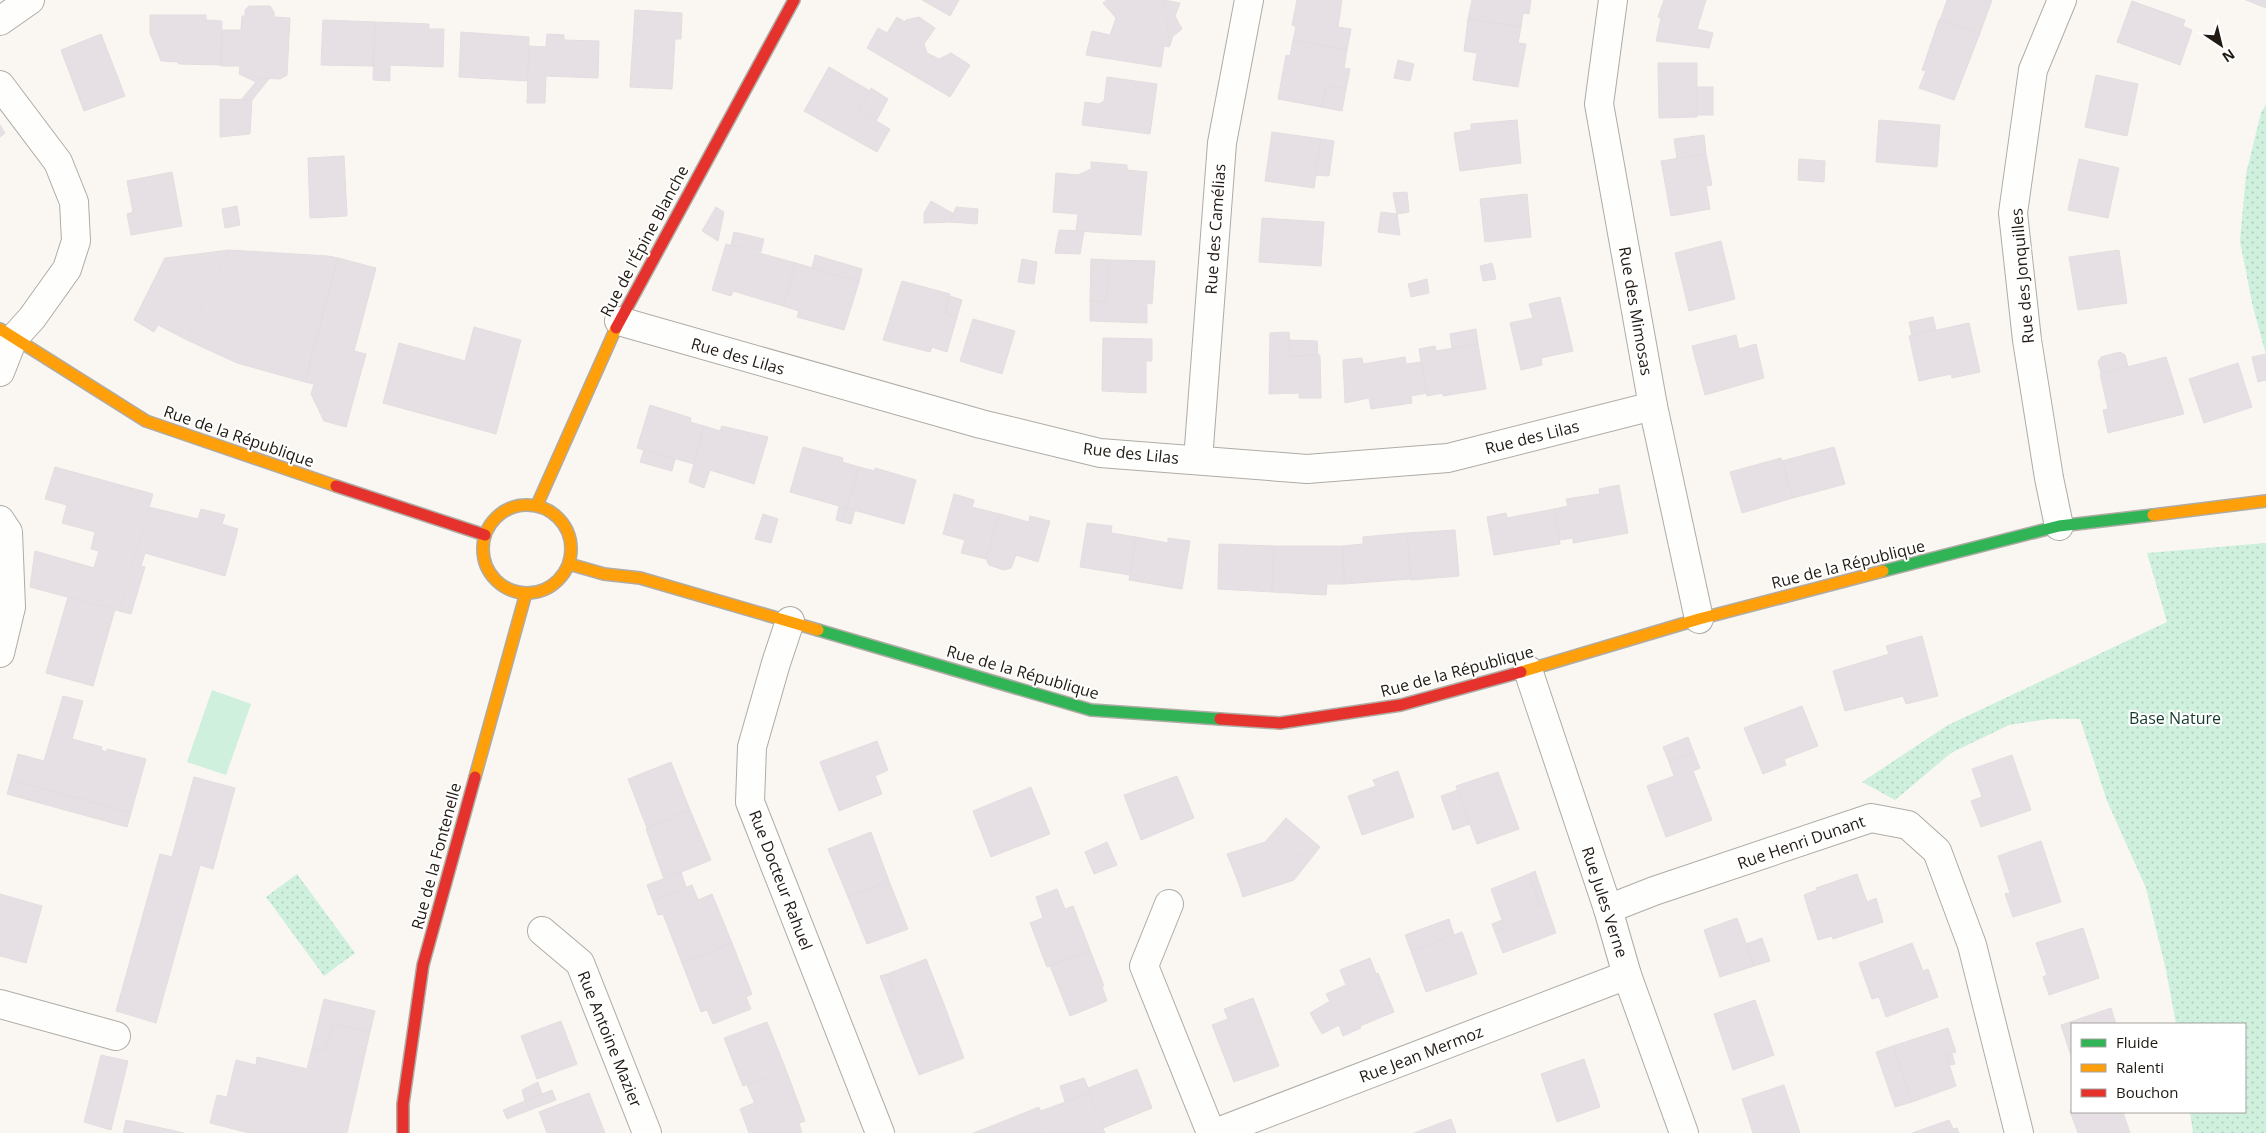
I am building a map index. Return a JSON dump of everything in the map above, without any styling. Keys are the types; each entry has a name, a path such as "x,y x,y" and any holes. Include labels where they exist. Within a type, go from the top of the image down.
{"main road":[{"name":"Rue de l'Épine Blanche","path":"537,505 618,321 794,0"},
{"name":"Rue de la République","path":"7,334 146,421 439,521 485,534"},
{"name":"Rue de la République","path":"569,564 604,574 640,578 1091,710 1280,723 1401,705 1528,670 1699,619 2059,526 2266,501"},
{"path":"537,505 551,512 562,521 569,535 571,549 569,564 562,576 552,585 540,591 526,593 512,591 500,584 491,574 485,562 483,548 485,534 496,518 511,507 537,505"},
{"name":"Rue de la Fontenelle","path":"403,1133 403,1104 423,966 526,593"}],"street":[{"path":"0,21 30,0"},
{"name":"Rue des Camélias","path":"1198,460 1222,143 1249,0"},
{"name":"Rue des Mimosas","path":"1613,0 1599,104 1653,406 1699,619"},
{"name":"Rue des Jonquilles","path":"2059,526 2049,478 2027,340 2013,213 2033,70 2062,0"},
{"path":"0,85 58,162 74,202 76,241 67,268 32,318 7,334 0,372"},
{"name":"Rue des Lilas","path":"618,321 981,424 1100,453 1308,469 1448,458 1653,406"},
{"path":"0,520 8,532 11,608 0,653"},
{"name":"Rue Docteur Rahuel","path":"790,621 752,747 750,802 880,1133"},
{"name":"Rue Jules Verne","path":"1528,670 1608,909 1627,975 1684,1133"},
{"name":"Rue Henri Dunant","path":"1608,909 1654,891 1871,818 1908,825 1937,851 1972,945 2019,1133"},
{"path":"1170,904 1144,966 1211,1133"},
{"name":"Rue Antoine Mazier","path":"542,931 580,963 647,1133"},
{"name":"Rue Jean Mermoz","path":"1215,1133 1627,975"},
{"path":"0,1004 116,1036"}],"green space":[{"path":"2266,104 2266,355 2252,303 2240,241 2246,174 2261,113"},
{"name":"Base Nature","path":"2266,543 2266,1133 2193,1133 2190,1113 2246,1113 2246,1023 2176,1023 2166,970 2146,888 2107,801 2080,719 2049,719 2009,725 1951,753 1895,800 1862,782 1948,725 2167,622 2147,553"},
{"path":"212,690 251,704 226,775 187,762"},
{"path":"297,874 355,953 324,976 266,897"}],"building":[{"path":"922,0 959,0 950,16"},
{"path":"1107,0 1164,0 1170,45 1169,47 1164,46 1161,67 1086,55 1092,31 1110,35 1116,18 1103,3"},
{"path":"1164,0 1180,3 1175,16 1182,29 1173,36 1170,45"},
{"path":"1297,0 1342,0 1338,27 1351,29 1347,50 1293,40 1296,27 1292,25"},
{"path":"1472,0 1531,0 1529,14 1523,13 1521,27 1468,19"},
{"path":"1664,0 1706,0 1697,29 1713,33 1709,48 1656,41 1661,18 1658,17"},
{"path":"1947,0 1992,0 1980,33 1940,20"},
{"path":"2246,0 2266,0 2266,8"},
{"path":"2132,1 2185,20 2183,26 2192,30 2180,65 2117,42"},
{"path":"249,6 270,6 274,12 274,17 290,18 287,75 280,79 259,78 256,82 239,74 240,66 221,66 222,30 241,30 242,16 245,16 245,10"},
{"path":"635,10 682,13 681,39 675,39 672,89 630,87"},
{"path":"150,15 206,15 206,20 222,21 221,65 179,64 178,62 161,61 150,33"},
{"path":"897,17 905,22 906,20 919,17 935,28 924,44 927,53 939,59 951,53 970,65 950,97 867,48 878,28 887,33"},
{"path":"1468,19 1521,27 1518,43 1526,44 1518,87 1473,80 1477,53 1464,51"},
{"path":"323,20 375,22 373,66 321,65"},
{"path":"1939,20 1980,33 1954,100 1919,88 1926,71 1922,70"},
{"path":"375,22 429,24 429,29 444,29 443,67 390,65 390,81 373,80"},
{"path":"461,32 529,37 528,81 459,77"},
{"path":"101,34 125,96 84,111 61,50"},
{"path":"547,34 564,35 564,40 599,41 598,78 546,76 545,103 527,103 529,46 546,47"},
{"path":"1293,40 1347,50 1344,68 1350,69 1346,89 1327,86 1321,107 1278,99 1286,55 1290,56"},
{"path":"1398,60 1414,64 1410,81 1394,78"},
{"path":"1658,63 1697,63 1697,117 1659,118"},
{"path":"829,67 870,91 859,111 890,129 877,152 804,111"},
{"path":"2096,75 2138,84 2127,136 2085,127"},
{"path":"1107,77 1157,84 1150,134 1082,125 1085,102 1099,104 1104,101"},
{"path":"259,78 269,79 252,100 241,100"},
{"path":"1327,86 1346,89 1342,111 1321,107"},
{"path":"1697,87 1713,87 1713,115 1697,115"},
{"path":"871,88 888,99 876,121 859,111"},
{"path":"220,99 252,100 250,134 220,137"},
{"path":"1517,120 1521,163 1460,171 1454,133 1471,130 1471,124"},
{"path":"1879,120 1940,125 1937,167 1876,162"},
{"path":"0,125 5,133 0,137"},
{"path":"1272,132 1321,139 1314,188 1265,181"},
{"path":"1704,135 1706,154 1677,159 1674,139"},
{"path":"1321,139 1334,141 1329,176 1315,175"},
{"path":"1706,154 1712,185 1706,186 1710,209 1671,216 1661,161"},
{"path":"344,156 347,216 310,218 308,158"},
{"path":"1799,159 1825,161 1824,182 1798,180"},
{"path":"2079,159 2119,168 2108,218 2068,210"},
{"path":"1091,162 1127,165 1127,170 1147,172 1141,235 1076,231 1078,214 1053,212 1056,173 1078,175 1091,169"},
{"path":"172,172 182,226 131,235 127,214 133,212 127,181"},
{"path":"1407,192 1409,212 1397,214 1393,193"},
{"path":"1527,194 1531,237 1485,242 1480,199"},
{"path":"931,201 954,214 950,222 924,223 924,213"},
{"path":"237,206 240,225 225,228 222,209"},
{"path":"716,207 724,212 718,241 702,231"},
{"path":"956,207 978,209 977,224 950,222"},
{"path":"1381,212 1397,214 1400,235 1378,232"},
{"path":"1262,218 1324,222 1321,266 1259,262"},
{"path":"1059,230 1084,231 1080,254 1055,253"},
{"path":"734,232 764,239 761,252 731,245"},
{"path":"1721,241 1735,299 1689,311 1675,253"},
{"path":"726,244 796,263 783,306 733,291 731,296 712,290"},
{"path":"229,250 187,340 158,325 154,332 134,320 165,258"},
{"path":"229,250 338,258 305,382 237,363 187,340"},
{"path":"2119,250 2127,303 2078,310 2069,257"},
{"path":"815,255 862,269 859,282 812,268"},
{"path":"338,258 376,268 354,351 366,354 346,427 324,421 311,394 314,384 305,382"},
{"path":"1022,259 1037,262 1034,284 1018,282"},
{"path":"1091,259 1109,260 1107,302 1090,301"},
{"path":"1109,260 1155,261 1152,304 1147,303 1147,323 1090,321 1090,301 1107,302"},
{"path":"796,263 859,282 844,330 797,317 799,311 783,306"},
{"path":"1492,263 1496,279 1483,281 1480,266"},
{"path":"1427,279 1429,293 1411,297 1408,284"},
{"path":"902,281 950,294 945,314 957,317 947,352 932,347 930,352 883,340"},
{"path":"950,296 962,300 957,317 945,314"},
{"path":"1560,297 1573,351 1541,358 1542,365 1521,370 1510,323 1533,318 1529,304"},
{"path":"1933,317 1936,330 1912,336 1909,322"},
{"path":"973,319 1015,331 1002,374 960,361"},
{"path":"1969,323 1980,372 1952,378 1951,374 1919,381 1909,336"},
{"path":"474,327 521,340 496,434 383,403 399,343 465,361"},
{"path":"1476,329 1478,344 1452,348 1450,334"},
{"path":"1289,332 1290,356 1320,355 1321,398 1299,398 1299,393 1269,394 1270,333"},
{"path":"1736,335 1739,349 1756,344 1764,378 1705,395 1692,346"},
{"path":"1103,338 1152,339 1152,361 1146,361 1146,393 1102,391"},
{"path":"1289,340 1317,341 1318,355 1290,356"},
{"path":"1478,344 1486,389 1443,396 1443,393 1427,396 1419,349 1435,346 1436,351"},
{"path":"2120,352 2125,355 2128,367 2101,373 2098,362 2101,357"},
{"path":"2266,354 2266,380 2258,382 2252,357"},
{"path":"1405,357 1406,364 1421,362 1427,393 1411,396 1412,403 1371,409 1369,398 1345,403 1343,360 1362,358 1363,364"},
{"path":"2166,357 2184,414 2108,433 2103,410 2108,409 2100,374"},
{"path":"2238,363 2252,407 2204,423 2189,379"},
{"path":"650,405 691,418 690,422 704,426 694,464 637,448"},
{"path":"704,426 720,431 722,426 768,437 754,484 710,470 704,488 689,482"},
{"path":"803,447 843,458 842,462 859,467 846,508 790,492"},
{"path":"1834,447 1845,484 1793,498 1782,461"},
{"path":"644,450 675,459 672,471 640,462"},
{"path":"1781,458 1793,498 1742,513 1730,472"},
{"path":"55,467 153,494 119,611 30,587 35,551 94,568 99,551 91,549 95,532 62,523 67,505 45,499"},
{"path":"859,467 875,471 875,468 916,480 904,524 846,508"},
{"path":"1619,485 1628,533 1573,543 1573,538 1559,540 1554,509 1568,506 1566,499 1600,494 1599,489"},
{"path":"954,494 974,500 972,507 1000,514 986,559 961,553 965,540 943,534"},
{"path":"839,506 846,508 843,522 836,520"},
{"path":"149,507 198,519 201,509 225,515 222,524 238,529 225,576 145,553 141,566 145,567 131,614 119,611"},
{"path":"846,508 855,510 851,524 843,522"},
{"path":"1554,509 1560,544 1494,555 1487,517 1506,513 1507,518"},
{"path":"763,514 778,519 771,543 755,539"},
{"path":"1000,514 1029,522 1030,516 1050,521 1038,562 1016,555 1011,568 1004,570 989,565 986,559"},
{"path":"1087,523 1112,526 1111,533 1136,537 1130,575 1080,567"},
{"path":"1455,530 1459,576 1411,580 1407,533"},
{"path":"1407,533 1411,579 1344,584 1343,546 1363,544 1363,537"},
{"path":"1136,537 1168,543 1168,538 1190,541 1182,589 1129,580"},
{"path":"1219,544 1274,546 1272,592 1218,589"},
{"path":"1274,546 1343,546 1344,584 1327,584 1326,595 1272,592"},
{"path":"68,597 115,609 93,686 46,673"},
{"path":"1922,636 1938,696 1906,704 1903,696 1845,711 1833,671 1889,654 1886,646"},
{"path":"63,696 83,701 72,739 102,747 101,750 107,752 107,749 146,759 131,813 11,780 18,754 44,761"},
{"path":"1802,706 1818,746 1784,759 1786,765 1763,774 1744,728"},
{"path":"1688,737 1694,753 1669,762 1663,747"},
{"path":"877,741 888,770 875,776 882,794 839,811 820,762"},
{"path":"1694,753 1700,768 1693,771 1712,820 1666,837 1647,786 1674,776 1669,762"},
{"path":"2012,755 2031,810 1981,827 1971,801 1982,797 1972,769"},
{"path":"671,762 690,810 647,828 628,779"},
{"path":"1398,771 1414,817 1362,835 1348,796 1376,786 1373,780"},
{"path":"1498,772 1519,829 1477,844 1456,786"},
{"path":"1177,776 1194,818 1141,840 1124,795"},
{"path":"194,777 235,788 213,869 200,865 156,1023 116,1011 160,854 172,857"},
{"path":"11,780 131,813 127,827 7,794"},
{"path":"1031,787 1050,834 991,857 973,811"},
{"path":"1458,790 1470,824 1453,830 1441,796"},
{"path":"690,810 711,860 664,879 646,829"},
{"path":"1286,818 1320,847 1237,879 1227,854 1265,842"},
{"path":"871,832 889,881 848,897 828,849"},
{"path":"2041,841 2061,902 2013,917 2005,894 2010,893 1998,856"},
{"path":"1107,842 1117,865 1094,874 1085,852"},
{"path":"1320,847 1294,880 1243,897 1237,879"},
{"path":"1535,871 1546,904 1540,906 1529,874"},
{"path":"681,872 686,887 653,901 647,885"},
{"path":"1529,874 1540,906 1546,904 1556,933 1503,953 1495,932 1505,928 1491,889"},
{"path":"1857,874 1867,902 1876,898 1883,922 1833,939 1832,936 1818,940 1804,895 1817,890 1816,888"},
{"path":"889,881 908,929 867,944 848,897"},
{"path":"692,885 698,900 712,894 732,943 682,963 663,914 658,915 653,901"},
{"path":"1057,889 1065,909 1073,906 1090,950 1047,967 1030,923 1043,918 1036,897"},
{"path":"0,894 42,906 26,963 0,956"},
{"path":"1737,918 1754,966 1720,977 1704,930"},
{"path":"1449,919 1454,935 1411,951 1405,935"},
{"path":"1502,920 1505,928 1495,932 1492,924"},
{"path":"2083,928 2099,978 2049,995 2043,977 2047,975 2036,943"},
{"path":"1462,932 1477,974 1426,992 1411,951"},
{"path":"1762,938 1770,961 1754,966 1746,944"},
{"path":"732,943 752,994 746,997 751,1009 713,1024 707,1010 701,1012 682,963"},
{"path":"1912,943 1923,971 1928,969 1938,997 1886,1017 1879,997 1872,999 1859,963"},
{"path":"1090,950 1104,986 1102,987 1107,1001 1070,1016 1050,966"},
{"path":"1370,958 1394,1012 1360,1026 1361,1028 1343,1036 1339,1025 1322,1034 1310,1013 1330,1001 1326,994 1346,985 1340,970"},
{"path":"926,959 945,1007 899,1025 890,1002 897,1000 887,974"},
{"path":"887,974 897,1000 890,1002 880,976"},
{"path":"1253,998 1257,1008 1228,1019 1224,1009"},
{"path":"324,999 375,1011 370,1032 334,1024 324,1051 312,1049"},
{"path":"1755,1000 1774,1055 1733,1070 1714,1014"},
{"path":"945,1007 964,1058 919,1075 899,1025"},
{"path":"1257,1008 1279,1066 1234,1082 1212,1025"},
{"path":"2111,1008 2116,1023 2071,1023 2071,1056 2061,1025"},
{"path":"561,1021 577,1064 537,1079 521,1036"},
{"path":"767,1022 786,1070 743,1086 724,1038"},
{"path":"334,1024 370,1032 347,1133 249,1133 210,1123 217,1095 227,1097 236,1060 256,1065 257,1057 307,1069 312,1049 324,1051"},
{"path":"1948,1028 1956,1052 1946,1055 1956,1086 1912,1102 1893,1046"},
{"path":"1893,1046 1912,1102 1895,1107 1876,1052"},
{"path":"1952,1054 1955,1064 1949,1065 1946,1055"},
{"path":"101,1055 128,1061 111,1130 84,1122"},
{"path":"1584,1059 1600,1107 1557,1122 1541,1074"},
{"path":"1137,1069 1152,1108 1103,1128 1088,1088"},
{"path":"786,1070 805,1121 799,1123 802,1133 767,1133 747,1085"},
{"path":"1084,1078 1090,1093 1065,1102 1060,1086"},
{"path":"538,1082 542,1094 525,1101 522,1090"},
{"path":"1784,1085 1800,1133 1753,1133 1742,1099"},
{"path":"552,1090 556,1100 530,1110 525,1101"},
{"path":"589,1093 605,1133 547,1133 539,1112"},
{"path":"1090,1093 1105,1133 1049,1133 1041,1111"},
{"path":"525,1101 530,1110 507,1119 503,1110"},
{"path":"754,1103 767,1133 749,1133 740,1109"},
{"path":"1039,1107 1049,1133 991,1133 989,1127"},
{"path":"2070,1111 2071,1113 2123,1113 2130,1133 2078,1133"},
{"path":"1451,1119 1456,1133 1414,1133"},
{"path":"126,1120 184,1133 123,1133"},
{"path":"1949,1120 1953,1129 1957,1128 1959,1133 1912,1133"},
{"path":"989,1127 991,1133 973,1133"}],"traffic: fast":[{"path":"1883,571 2059,526 2153,515"},
{"path":"818,630 1091,710 1220,719"}],"traffic: slow":[{"path":"537,505 616,328"},
{"path":"0,329 146,421 336,486"},
{"path":"2153,515 2266,501"},
{"path":"527,505 544,508 558,518 568,532 571,549 568,566 558,580 544,590 527,593 510,590 496,580 486,566 483,549 486,532 496,518 510,508 527,505"},
{"path":"569,564 604,574 640,578 818,630"},
{"path":"1521,672 1699,619 1883,571"},
{"path":"475,777 526,593"}],"traffic: jam":[{"path":"616,328 794,0"},
{"path":"336,486 485,535"},
{"path":"1220,719 1280,723 1401,705 1521,672"},
{"path":"403,1133 403,1104 423,965 475,777"}]}
